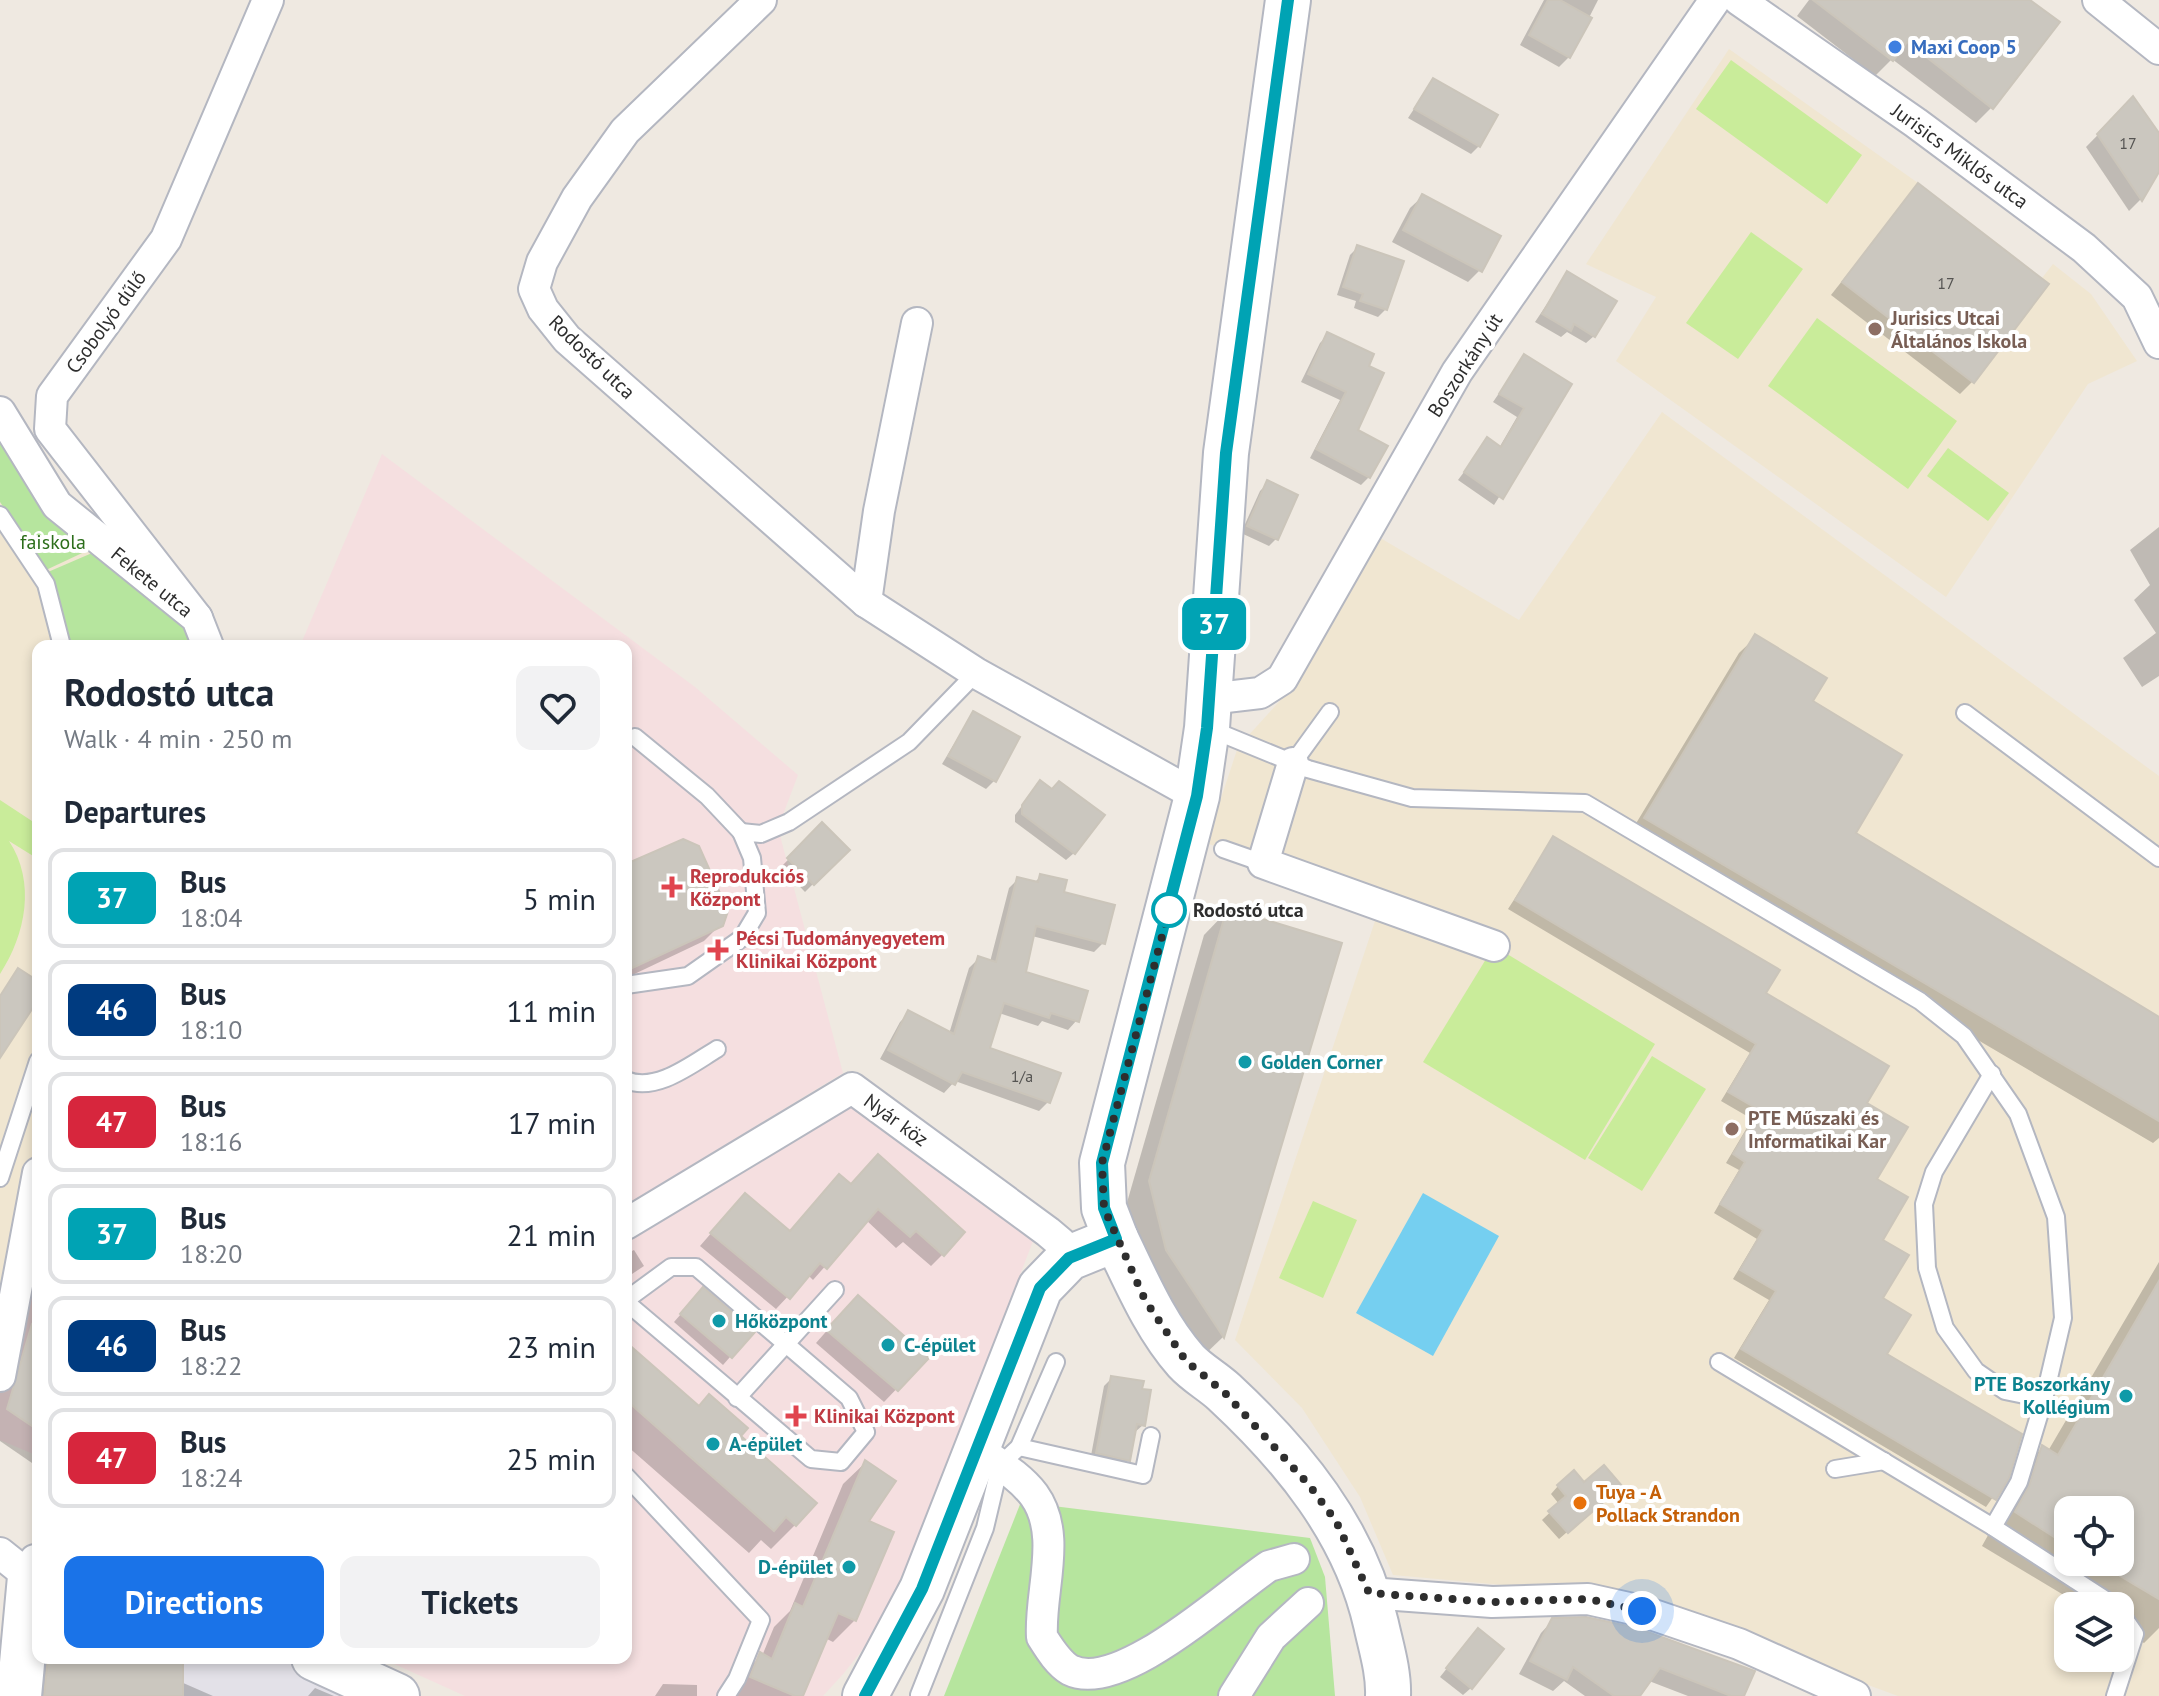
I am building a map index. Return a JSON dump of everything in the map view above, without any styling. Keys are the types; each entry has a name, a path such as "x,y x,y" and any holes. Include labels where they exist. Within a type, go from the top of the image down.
{"street":[{"name":"Csobolyó dűlő","path":"197,618 50,429 52,396 166,239 268,0"},
{"name":"Rodostó utca","path":"761,0 700,63 625,131 577,198 542,262 534,289 543,309 567,339 866,602 976,673 1197,796"},
{"path":"1288,0 1226,453 1208,713 1197,796 1102,1163 1104,1208 1145,1300 1186,1361 1225,1393 1309,1485 1336,1521 1369,1593 1386,1670 1388,1696"},
{"name":"Boszorkány út","path":"1208,713 1260,693 1282,679 1457,372 1715,0"},
{"name":"Jurisics Miklós utca","path":"1739,0 1916,123 2084,248 2137,297 2158,335"},
{"path":"2098,0 2159,49"},
{"path":"866,602 879,511 917,323"},
{"name":"Fekete utca","path":"0,412 57,505 197,618 206,640"},
{"path":"1293,763 1263,863 1494,946"},
{"name":"Nyár köz","path":"632,1220 852,1088 1048,1232 1061,1243 1069,1258"},
{"path":"0,1376 32,1205"},
{"path":"865,1696 998,1453 1040,1288 1069,1258 1116,1239"},
{"path":"998,1453 1036,1497 1048,1531 1042,1637 1070,1670 1091,1675 1129,1664 1269,1566 1294,1559"},
{"path":"19,1696 27,1563"},
{"path":"1369,1593 1492,1602 1601,1602 1642,1611 1739,1644 1855,1696"},
{"path":"1234,1696 1271,1637 1308,1603"},
{"path":"327,1664 397,1696"}],"lane":[{"path":"0,515 46,584 60,640"},
{"path":"741,832 761,834 775,828 909,742 976,673"},
{"path":"1293,763 1330,712"},
{"path":"1208,713 1293,763 1412,798 1585,803 1920,1001 1964,1036 2018,1114 2056,1217 2063,1318 2044,1399 2019,1482 1993,1527"},
{"path":"1965,713 2159,858"},
{"path":"632,984 688,976 742,938 757,913 752,858 741,832 707,796 635,737"},
{"path":"1223,849 1263,863"},
{"path":"632,1083 637,1085 665,1078 717,1049"},
{"path":"1992,1074 1930,1183 1924,1204 1927,1268 1945,1328 1976,1371 2005,1391 2044,1399"},
{"path":"0,1178 32,1079"},
{"path":"632,1296 671,1267 696,1267 849,1398 866,1432 841,1462 811,1459 632,1306"},
{"path":"737,1398 835,1290"},
{"path":"919,1695 985,1528 998,1453 1056,1362"},
{"path":"1719,1362 1993,1527 2093,1592"},
{"path":"998,1453 1143,1475 1151,1436"},
{"path":"1835,1469 1884,1461"},
{"path":"632,1482 761,1620 737,1679 726,1696"},
{"path":"2115,1696 2123,1672"}],"shaded area":[{"name":"Jurisics Utcai Általános Iskola","path":"1729,49 1918,183 2042,278 2053,264 2091,294 2137,361 2088,384 1946,597 1616,361 1656,297 1586,264"},
{"path":"0,412 57,505 202,640 32,640 32,1205 0,1376"},
{"name":"PTE Műszaki és Informatikai Kar","path":"1662,412 2159,776 2159,1696 1898,1696 1627,1596 1393,1575 1360,1497 1302,1408 1235,1340 1376,918 1264,863 1206,843 1238,747 1286,694 1377,536 1519,620"},
{"name":"Pécsi Tudományegyetem Klinikai Központ","path":"382,454 632,640 303,640"},
{"name":"Pécsi Tudományegyetem Klinikai Központ","path":"632,640 695,687 798,775 778,828 843,1073 632,1201"},
{"name":"Klinikai Központ","path":"851,1103 1033,1241 900,1589 875,1634 823,1696 465,1696 394,1664 632,1664 632,1238"},
{"path":"32,1205 32,1453 0,1440 0,1376"},
{"path":"37,1664 297,1664 366,1696 34,1696"}],"green space":[{"path":"1731,60 1862,155 1827,204 1696,109"},
{"path":"1751,232 1803,269 1738,359 1686,323"},
{"path":"1817,318 1957,421 1908,489 1768,386"},
{"name":"faiskola","path":"0,427 95,547 46,570 0,502"},
{"path":"1948,448 2009,493 1988,521 1927,476"},
{"path":"99,550 192,627 197,640 67,640 48,572"},
{"path":"0,800 32,821 32,855 9,841 23,873 24,908 16,942 0,974"},
{"path":"1494,946 1655,1044 1585,1160 1423,1062"},
{"path":"1652,1056 1706,1089 1642,1191 1588,1158"},
{"path":"1313,1201 1357,1220 1323,1298 1279,1278"},
{"path":"1021,1502 1310,1538 1325,1577 1335,1696 944,1696"}],"water":[{"path":"1423,1193 1499,1236 1433,1356 1356,1313"}],"building":[{"path":"1548,0 1560,0 1592,18 1570,58 1529,35"},
{"path":"1813,0 2030,0 2060,22 1993,109 1907,42 1893,61"},
{"path":"1433,78 1498,115 1480,147 1414,109"},
{"path":"2133,96 2159,133 2159,172 2142,201 2097,134"},
{"path":"1918,183 2049,284 1974,383 1842,282"},
{"path":"1422,194 1501,236 1482,272 1403,230"},
{"path":"1357,245 1404,261 1387,310 1360,301 1363,294 1343,287"},
{"path":"1567,271 1617,301 1595,337 1574,324 1571,331 1542,314"},
{"path":"1327,332 1374,354 1369,366 1384,373 1358,430 1388,446 1370,478 1316,449 1346,392 1308,374"},
{"path":"1524,354 1572,384 1503,499 1464,472 1487,437 1501,447 1524,408 1499,394"},
{"path":"1267,480 1298,495 1278,540 1247,526"},
{"path":"1755,634 1827,678 1813,701 1902,755 1856,833 2159,1017 2159,1121 1644,818"},
{"path":"973,711 1020,737 996,782 948,756"},
{"path":"1040,780 1052,789 1059,781 1105,815 1075,854 1022,814 1022,805"},
{"path":"822,822 850,850 814,885 787,858"},
{"name":"PTE Műszaki és Informatikai Kar","path":"1553,836 1780,970 1766,993 1889,1066 1867,1103 1908,1127 1877,1179 1908,1197 1883,1240 1909,1255 1883,1298 1911,1315 1887,1354 2022,1434 2009,1478 1996,1500 1741,1349 1776,1291 1740,1270 1763,1230 1720,1204 1745,1162 1733,1154 1759,1110 1728,1092 1756,1044 1515,900"},
{"name":"Reprodukciós Központ","path":"683,839 699,846 728,911 723,926 632,968 632,861"},
{"path":"1040,874 1067,880 1064,892 1115,905 1105,944 1036,926 1026,972 1088,991 1079,1022 1051,1013 1049,1018 1004,1003 990,1048 1061,1073 1050,1103 962,1072 955,1085 888,1050 908,1010 954,1034 978,956 996,962 1017,877 1038,882"},
{"name":"Golden Corner","path":"1227,908 1342,943 1224,1338 1166,1250 1149,1181"},
{"path":"18,968 32,977 32,1009 0,1058 0,996"},
{"path":"878,1154 965,1232 944,1256 916,1231 910,1237 878,1209 827,1269 820,1263 790,1299 710,1233 745,1193 790,1231 839,1174 851,1184"},
{"name":"PTE Boszorkány Kollégium","path":"2159,1281 2159,1599 2120,1576 2134,1576 2134,1496 2054,1496 2054,1537 2015,1512 2029,1486 2042,1445 2058,1455"},
{"name":"Hőközpont","path":"703,1287 755,1332 732,1358 680,1314"},
{"name":"C-épület","path":"858,1295 929,1358 898,1391 826,1330"},
{"path":"32,1324 32,1426 7,1409"},
{"name":"A-épület","path":"632,1347 699,1406 709,1394 748,1428 741,1436 817,1503 796,1526 786,1517 774,1531 632,1405"},
{"path":"1111,1376 1144,1381 1142,1389 1151,1390 1145,1426 1137,1424 1130,1461 1096,1453"},
{"name":"D-épület","path":"865,1460 896,1481 869,1521 894,1532 856,1621 838,1613 803,1696 795,1696 750,1677 760,1652 772,1659 795,1603 803,1607"},
{"name":"Tuya - A Pollack Strandon","path":"1604,1465 1622,1486 1568,1533 1548,1511 1566,1496 1557,1485 1574,1470 1584,1482"},
{"path":"1586,1617 1637,1628 1755,1671 1744,1696 1731,1696 1660,1668 1640,1696 1614,1696 1573,1667 1567,1680 1530,1661 1552,1618"},
{"path":"1478,1628 1504,1649 1472,1689 1446,1668"},
{"path":"47,1664 183,1664 183,1696 44,1696"}],"bus line":[{"name":"37","path":"865,1696 922,1589 1040,1288 1053,1271 1069,1258 1116,1239 1104,1208 1102,1163 1197,796 1207,728 1226,453 1288,0"}],"place":[{"name":"Maxi Coop 5","path":"1895,47"},
{"name":"Jurisics Utcai Általános Iskola","path":"1875,329"},
{"name":"Reprodukciós Központ","path":"672,887"},
{"name":"Rodostó utca","path":"1169,910"},
{"name":"Pécsi Tudományegyetem Klinikai Központ","path":"718,950"},
{"name":"Golden Corner","path":"1245,1062"},
{"name":"PTE Műszaki és Informatikai Kar","path":"1732,1129"},
{"name":"Hőközpont","path":"719,1321"},
{"name":"C-épület","path":"888,1345"},
{"name":"PTE Boszorkány Kollégium","path":"2126,1396"},
{"name":"Klinikai Központ","path":"796,1416"},
{"name":"A-épület","path":"713,1444"},
{"name":"Tuya - A Pollack Strandon","path":"1580,1503"},
{"name":"D-épület","path":"849,1567"}],"route":[{"path":"1169,910 1102,1163 1104,1208 1116,1239 1145,1300 1186,1361 1225,1393 1309,1485 1336,1521 1369,1593 1492,1602 1588,1599 1642,1611"}]}
